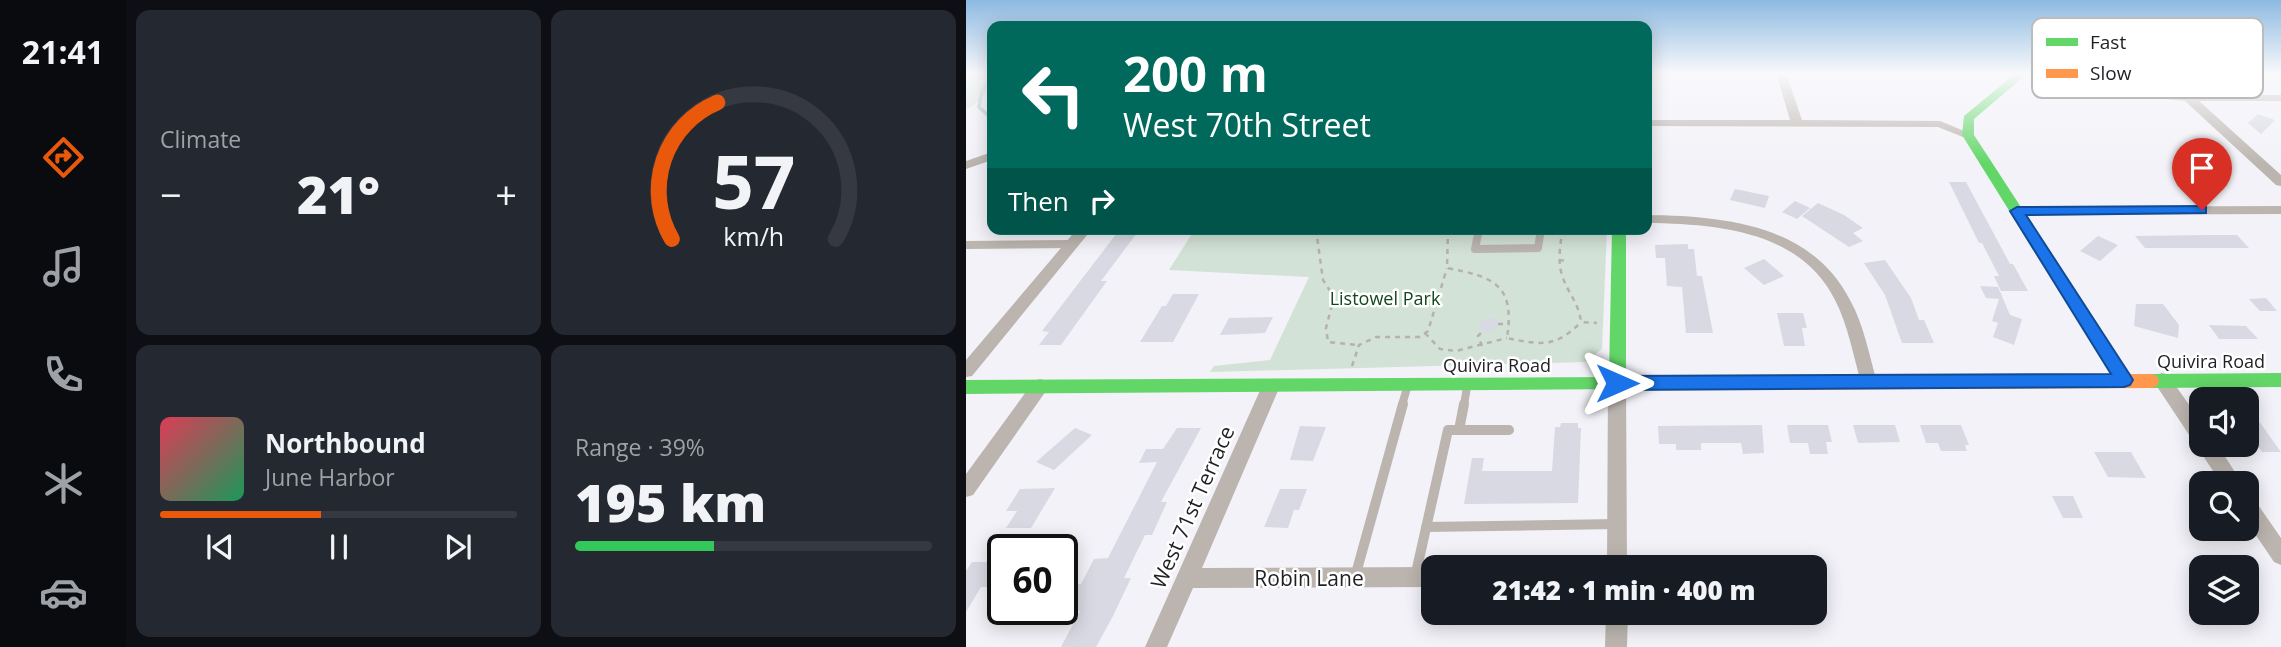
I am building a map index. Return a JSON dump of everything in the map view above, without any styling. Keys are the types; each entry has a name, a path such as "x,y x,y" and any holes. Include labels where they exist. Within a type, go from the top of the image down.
{"main road":[{"path":"1993,103 1968,127 2017,211 2124,380"},
{"path":"1617,383 1619,235"},
{"name":"Quivira Road","path":"966,387 2281,380"}],"street":[{"path":"1790,103 1797,122"},
{"path":"2195,103 2281,182"},
{"path":"1652,123 1797,122 1940,124 1968,127"},
{"path":"966,165 987,158"},
{"path":"2017,211 2281,210"},
{"path":"1652,219 1730,223 1779,239 1803,253 1839,292 1869,382"},
{"path":"966,371 1080,235"},
{"path":"2162,380 2189,419"},
{"path":"1617,383 1617,555"},
{"path":"966,489 1040,386"},
{"name":"West 71st Terrace","path":"1156,647 1270,386"},
{"path":"2259,523 2281,555"},
{"name":"Robin Lane","path":"1185,578 1421,577"},
{"path":"1616,625 1616,647"}],"lane":[{"path":"1478,235 1475,249 1538,248 1540,235"},
{"path":"966,245 1072,244"},
{"path":"1459,430 1467,384"},
{"path":"1355,577 1408,385"},
{"path":"1425,555 1426,527 1448,430 1509,430"},
{"path":"1426,527 1617,524"}],"path":[{"path":"1316,235 1323,280 1334,297 1326,328 1328,342 1359,345 1376,337 1420,337 1429,331 1447,268 1448,235"},
{"path":"1425,334 1440,349 1456,351 1507,338 1553,345 1570,335 1581,322 1580,306 1565,283 1559,260 1561,235"},
{"path":"1559,260 1567,261"},
{"path":"1447,268 1483,274 1500,285 1509,298 1512,317 1507,338"},
{"path":"1581,322 1600,323"},
{"path":"1498,324 1510,324"},
{"path":"1482,346 1478,336 1483,331"},
{"path":"1352,367 1359,345"}],"green space":[{"name":"Listowel Park","path":"1191,235 1607,235 1602,349 1585,362 1210,372 1214,366 1270,360 1309,277 1169,270"}],"building":[{"path":"2258,114 2275,120 2261,134 2248,123"},
{"path":"1949,182 1966,182 2010,264 2013,264 2028,291 2001,291 1994,276 1999,276 1982,243 1979,243"},
{"path":"1735,189 1769,196 1765,208 1730,200"},
{"path":"1795,201 1810,208 1797,219 1782,212"},
{"path":"1818,203 1844,215 1863,228 1853,233 1863,241 1849,247 1802,216"},
{"path":"1115,235 1136,235 1101,281 1107,281 1061,345 1039,345 1049,332 1042,331"},
{"path":"2237,235 2249,248 2145,248 2135,236"},
{"path":"2098,236 2118,245 2100,261 2080,251"},
{"path":"1688,244 1688,249 1694,249 1697,276 1702,276 1713,333 1686,333 1682,287 1667,286 1665,258 1656,258 1655,245"},
{"path":"1764,259 1784,276 1764,285 1744,268"},
{"path":"1885,260 1911,298 1919,320 1924,320 1934,343 1902,343 1885,295 1864,263"},
{"path":"1980,286 1998,287 2010,315 2022,319 2014,345 1993,337 1998,323 1992,321 1999,299 1986,298"},
{"path":"1173,294 1199,294 1173,342 1140,342 1162,306 1166,306"},
{"path":"2266,298 2277,311 2260,311 2249,299"},
{"path":"2136,304 2163,304 2179,325 2178,338 2134,326"},
{"path":"1777,313 1803,313 1807,328 1802,328 1805,346 1784,346"},
{"path":"1273,317 1265,333 1220,335 1229,318"},
{"path":"1490,317 1499,320 1497,328 1487,333 1478,329 1481,321"},
{"path":"2209,325 2246,326 2258,339 2219,339"},
{"path":"2259,421 2281,452 2262,452 2259,448"},
{"path":"1561,423 1578,423 1578,428 1581,428 1578,503 1464,504 1472,458 1484,458 1482,471 1552,471 1555,427 1560,427"},
{"path":"1762,425 1764,453 1743,454 1741,443 1701,443 1701,450 1676,450 1676,444 1659,444 1658,426"},
{"path":"1787,425 1828,425 1832,442 1826,442 1828,454 1810,454 1808,443 1790,443"},
{"path":"1853,425 1895,425 1900,442 1858,443"},
{"path":"1920,425 1961,425 1969,445 1965,445 1967,451 1941,451 1938,443 1926,443"},
{"path":"1300,426 1326,427 1313,461 1290,460"},
{"path":"1075,428 1092,435 1054,470 1036,462"},
{"path":"1177,428 1201,428 1161,502 1167,502 1152,535 1145,535 1124,578 1131,578 1096,647 1061,647 1073,625 1078,625 1078,584 1081,584 1094,559 1108,558 1157,462 1139,463 1146,449 1163,449"},
{"path":"2094,452 2131,452 2146,478 2108,477"},
{"path":"1055,488 1031,528 1006,528 1017,511 1006,511 1020,489"},
{"path":"1280,489 1307,489 1299,510 1294,510 1288,528 1264,527"},
{"path":"2052,496 2073,496 2083,518 2063,518"},
{"path":"972,562 987,562 987,587 981,587 966,612 966,571"}],"waterway":[{"path":"980,103 979,107 987,114"}],"traffic: fast":[{"path":"1986,103 1968,118 1968,135 2124,380"},
{"path":"1617,383 1619,235"},
{"path":"2151,381 2281,380"},
{"path":"966,387 1753,383"}],"traffic: slow":[{"path":"1753,383 2151,381"}],"route":[{"path":"1617,383 2124,380 2017,211 2202,210"}]}
